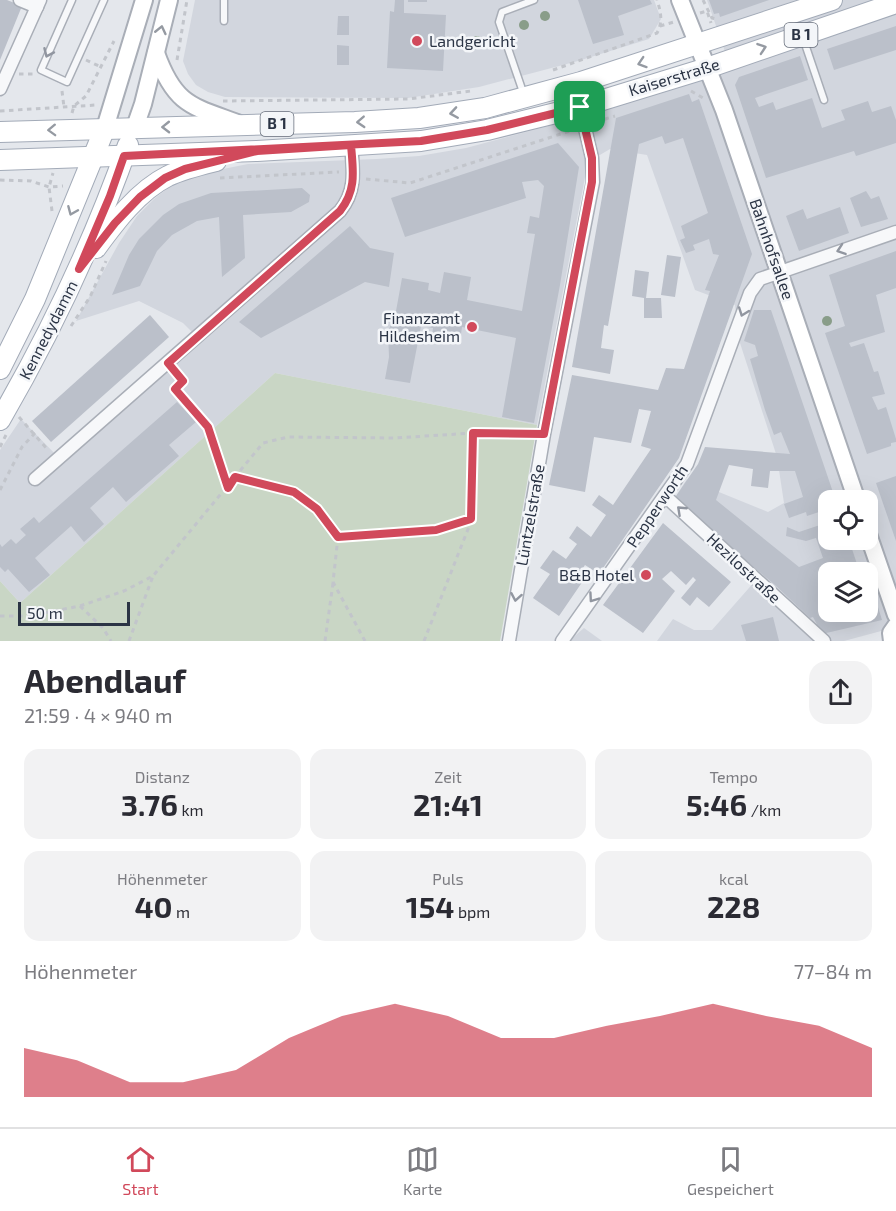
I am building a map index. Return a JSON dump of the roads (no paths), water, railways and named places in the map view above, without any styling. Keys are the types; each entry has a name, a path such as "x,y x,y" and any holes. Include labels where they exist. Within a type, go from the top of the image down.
{"main road":[{"name":"Kaiserstraße","path":"135,127 355,122 419,118 485,108 581,82 832,0"},
{"name":"Kaiserstraße","path":"124,156 421,141 487,130 580,107 707,68 896,3"},
{"name":"B 1","path":"0,132 135,127"},
{"name":"Kennedydamm","path":"7,424 42,343 79,269 110,196 135,127"},
{"name":"Kennedydamm","path":"0,369 35,298 105,128"},
{"path":"79,269 115,223 140,197 165,178 185,169 257,151"},
{"name":"B 1","path":"0,160 124,156"}],"street":[{"path":"0,89 39,3 20,0"},
{"name":"Kennedydamm","path":"105,128 144,0"},
{"name":"Kennedydamm","path":"135,127 169,0"},
{"name":"Bahnhofsallee","path":"680,0 724,110 853,490"},
{"path":"156,53 164,76 181,99 193,106 244,125"},
{"name":"Lüntzelstraße","path":"509,641 544,434 592,182 592,158 580,107"},
{"path":"35,479 340,211 348,201 351,191 353,175 351,145"},
{"name":"Pepperworth","path":"562,641 687,464 750,293 760,279 896,232"},
{"name":"Hezilostraße","path":"665,496 824,641"},
{"path":"874,550 896,615"},
{"path":"892,641 891,633 896,626"}],"lane":[{"path":"72,0 40,70 67,82 104,0"},
{"path":"224,0 224,21"},
{"path":"524,98 499,22 502,12 534,0"},
{"path":"802,35 824,100"}],"place":[{"name":"Landgericht","path":"417,41"},
{"name":"Finanzamt Hildesheim","path":"472,327"},
{"name":"B&B Hotel","path":"646,575"}]}
